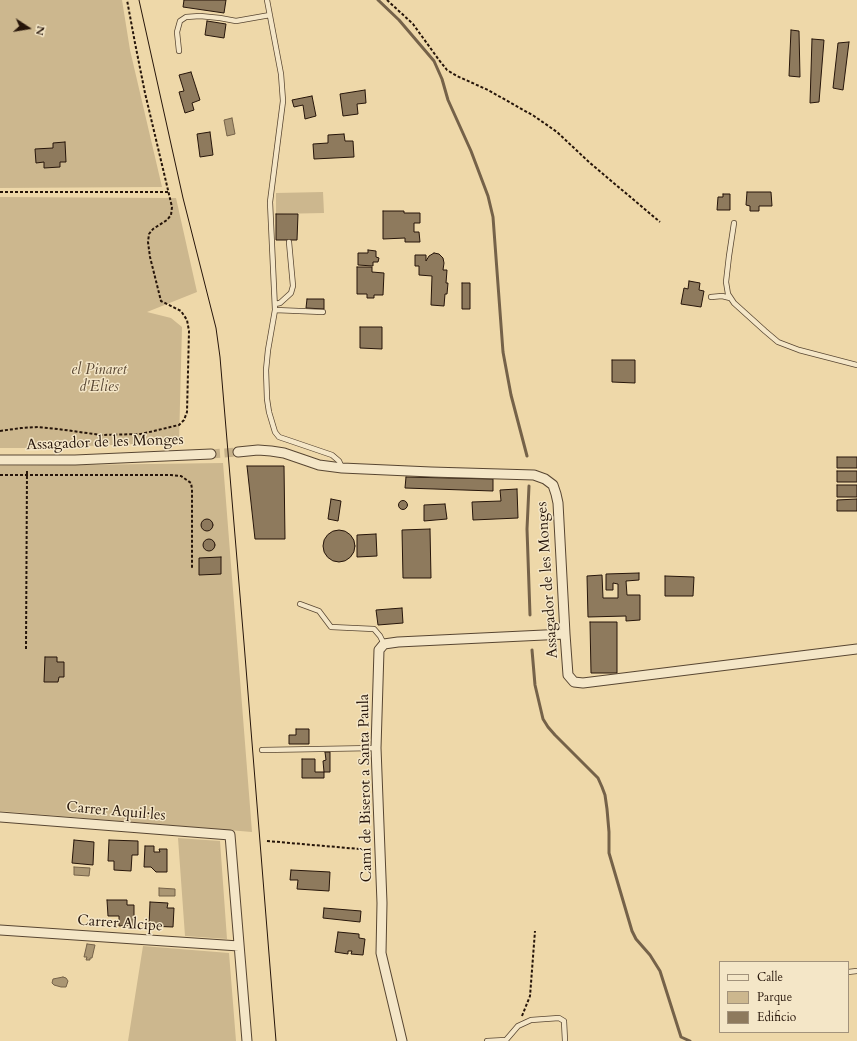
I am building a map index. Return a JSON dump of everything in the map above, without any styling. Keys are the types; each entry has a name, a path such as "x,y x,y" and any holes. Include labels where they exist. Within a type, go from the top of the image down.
{"street":[{"name":"Assagador de les Monges","path":"238,452 258,450 272,451 319,465 342,468 534,475 545,479 553,485 558,503 568,675 574,682 583,683 857,649"},
{"name":"Assagador de les Monges","path":"0,460 75,460 211,454"},
{"path":"384,644 398,642 565,634"},
{"name":"Camí de Biserot a Santa Paula","path":"384,644 379,650 376,748 382,903 381,953 402,1041"},
{"name":"Carrer Aquil·les","path":"0,817 230,835 239,946"},
{"name":"Carrer Alcipe","path":"0,930 239,946"},
{"path":"239,946 247,1041"}],"lane":[{"path":"268,0 281,74 283,101 270,202 275,310 266,370 268,412 275,432 279,437 332,454 339,461 342,468"},
{"path":"179,51 177,32 180,21 186,18 200,16 236,21 270,16"},
{"path":"734,223 726,282 728,294 734,303 778,342 799,350 857,365"},
{"path":"275,304 280,303 292,293 293,286 289,242"},
{"path":"711,297 722,296 731,299"},
{"path":"275,310 323,312"},
{"path":"300,604 319,611 331,627 374,629 384,644"},
{"path":"262,750 376,748"},
{"path":"487,1041 506,1040 518,1026 531,1020 559,1018 564,1021 565,1041"}],"path":[{"path":"0,431 38,427 58,428 101,436 141,434 179,425 184,420 187,412 189,331 187,320 181,311 161,301 150,257 148,242 149,234 152,229 167,220 171,215 172,207 145,93 127,0"},
{"path":"387,0 412,24 447,70 488,90 527,112 558,132 590,163 660,222"},
{"path":"0,192 169,192"},
{"path":"26,649 27,460"},
{"path":"0,475 181,476 191,483 192,489 192,568"},
{"path":"267,841 380,851"},
{"path":"518,1026 530,996 535,931"}],"green space":[{"path":"0,0 122,0 130,50 162,187 0,188"},
{"path":"323,192 324,213 276,214 276,193"},
{"name":"el Pinaret d'Elies","path":"0,197 176,198 197,292 147,312 171,318 182,327 179,442 45,448 0,448"},
{"path":"223,463 252,832 0,811 0,466"},
{"path":"178,838 220,841 227,939 185,936"},
{"path":"143,946 229,953 236,1041 128,1041"}],"shaded area":[{"path":"232,118 235,134 227,136 224,120"},
{"path":"74,867 90,868 89,876 74,875"},
{"path":"159,888 175,889 175,896 159,896"},
{"path":"87,944 95,945 92,958 90,958 90,960 86,960 87,957 84,957"},
{"path":"63,977 68,981 66,987 54,985 52,983 53,979"}],"building":[{"path":"184,0 226,0 224,13 183,7"},
{"path":"207,21 226,24 224,38 205,35"},
{"path":"791,30 799,31 800,77 789,76"},
{"path":"812,39 824,40 819,102 810,103"},
{"path":"849,42 843,90 833,88 838,43"},
{"path":"191,72 200,100 192,103 194,110 185,113 179,92 184,91 179,75"},
{"path":"365,90 366,103 357,104 358,114 343,116 340,94"},
{"path":"312,96 316,116 305,119 303,105 294,107 292,100"},
{"path":"210,132 213,155 200,157 197,134"},
{"path":"344,134 345,141 353,141 354,157 314,159 313,144 328,143 328,135"},
{"path":"65,142 66,162 60,162 60,167 44,168 44,162 36,163 35,149 53,148 53,143"},
{"path":"747,192 771,192 772,206 759,206 759,211 750,211 750,206 746,205"},
{"path":"723,194 730,194 730,210 717,210 718,197 723,197"},
{"path":"383,211 420,213 420,223 414,223 414,232 419,232 420,242 405,242 405,238 383,239"},
{"path":"276,214 298,214 297,240 276,240"},
{"path":"368,250 376,251 376,257 379,258 378,262 373,262 373,266 358,265 358,253 368,253"},
{"path":"434,253 439,254 443,258 443,270 447,270 446,283 448,283 444,306 431,305 432,276 419,275 419,266 415,266 415,255 426,255 426,261 429,256"},
{"path":"357,267 372,267 372,272 384,273 383,295 374,295 374,298 367,298 367,294 357,294"},
{"path":"689,281 700,283 699,290 704,291 701,307 681,304 684,288 688,289"},
{"path":"462,283 470,283 470,309 462,309"},
{"path":"307,299 324,299 324,309 306,308"},
{"path":"360,327 382,327 382,349 360,348"},
{"path":"612,360 635,360 635,383 612,382"},
{"path":"837,457 857,457 857,468 837,468"},
{"path":"247,466 284,466 285,539 255,539"},
{"path":"837,471 857,471 857,482 837,482"},
{"path":"406,477 493,479 493,491 405,488"},
{"path":"837,485 857,485 857,497 837,497"},
{"path":"517,489 518,518 473,520 472,502 501,501 500,490"},
{"path":"331,499 341,501 338,521 328,519"},
{"path":"857,499 857,511 837,511 837,500"},
{"path":"403,500 408,505 403,510 398,505"},
{"path":"445,504 447,519 424,521 424,505"},
{"path":"205,519 209,519 213,525 209,531 205,531 201,527 201,523"},
{"path":"430,529 431,578 403,578 402,530"},
{"path":"339,530 348,533 352,537 355,546 352,555 348,559 339,562 330,559 326,555 323,546 326,537 330,533"},
{"path":"376,534 377,556 357,557 357,535"},
{"path":"207,539 211,539 215,545 211,551 207,551 203,547 203,543"},
{"path":"221,557 221,574 199,575 199,558"},
{"path":"639,573 639,580 626,581 627,595 640,595 640,620 626,621 626,616 588,617 587,576 602,575 603,598 618,598 618,584 613,583 613,590 606,590 606,574"},
{"path":"665,576 694,577 693,596 665,596"},
{"path":"402,608 403,623 378,625 376,610"},
{"path":"590,622 617,622 617,673 591,673"},
{"path":"45,657 57,657 57,662 64,662 64,677 59,677 58,682 44,682"},
{"path":"296,729 309,729 309,744 289,744 289,735 296,735"},
{"path":"325,752 330,752 330,772 324,772 323,761 326,760"},
{"path":"302,759 315,759 315,772 324,772 324,778 302,778"},
{"path":"74,840 94,842 93,865 72,863"},
{"path":"109,840 138,841 138,855 132,855 131,871 114,870 114,861 108,861"},
{"path":"145,846 154,846 154,852 160,852 159,849 167,849 167,872 156,872 151,867 144,867"},
{"path":"291,870 330,872 329,891 297,889 298,880 290,880"},
{"path":"107,900 127,900 127,905 134,905 134,925 119,926 119,916 108,916"},
{"path":"150,902 168,903 167,908 174,908 173,927 149,926"},
{"path":"324,908 361,911 360,922 323,918"},
{"path":"338,932 359,934 359,938 365,939 363,955 351,954 352,951 348,951 348,954 335,952"}],"waterway":[{"path":"378,0 399,20 434,61 442,79 448,100 471,151 488,196 493,217 503,352 511,395 527,456"},
{"path":"529,486 527,529 530,615"},
{"path":"532,650 535,685 543,719 555,735 598,778 605,795 609,832 609,853 632,931 636,939 650,955 660,971 681,1037 690,1041"}],"tunnel":[{"path":"211,454 238,452"}],"tram line":[{"path":"139,0 183,198 216,328 220,357 276,1041"}]}
